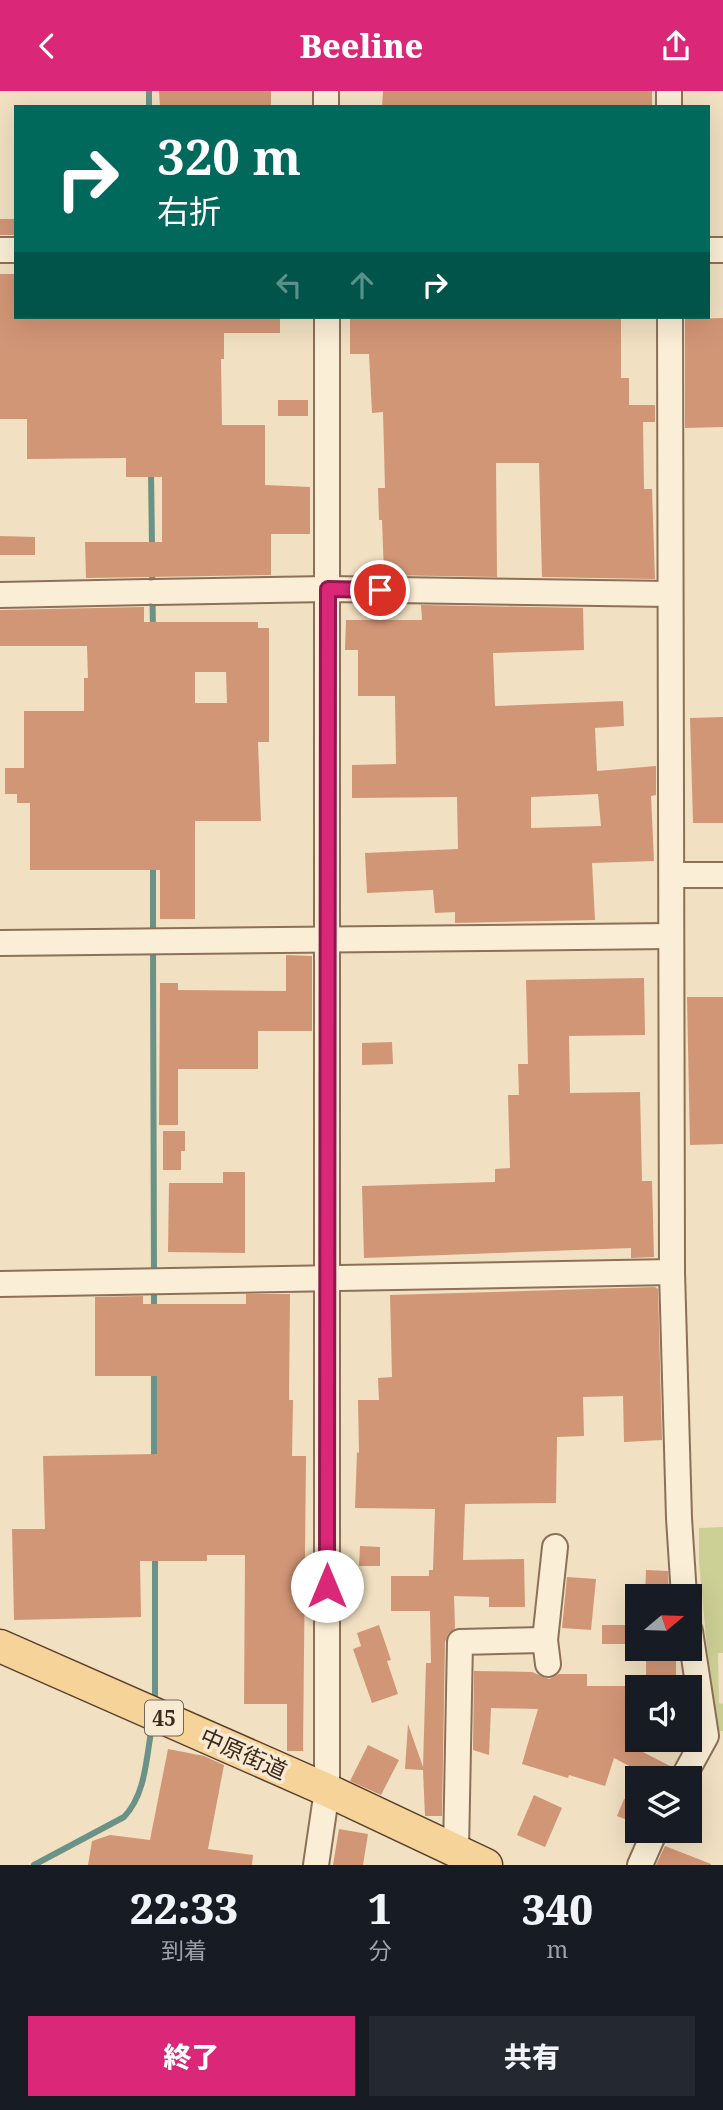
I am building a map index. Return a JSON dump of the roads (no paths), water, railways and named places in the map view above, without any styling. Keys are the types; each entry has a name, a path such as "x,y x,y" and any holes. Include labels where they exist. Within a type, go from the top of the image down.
{"main road":[{"name":"中原街道","path":"0,1646 327,1790 486,1865"}],"street":[{"path":"316,1865 327,1790 327,319"},
{"path":"670,319 672,1272 683,1584"},
{"path":"0,595 328,589 670,594"},
{"path":"672,875 723,875"},
{"path":"0,943 670,936"},
{"path":"0,1284 672,1272"},
{"path":"548,1664 545,1640 555,1547"},
{"path":"456,1851 460,1643 545,1640"},
{"path":"690,1766 706,1736 695,1661"},
{"path":"640,1865 650,1843"}],"waterway":[{"path":"149,91 149,105"},
{"path":"151,469 152,549"},
{"path":"152,571 153,630"},
{"path":"153,865 153,934"},
{"path":"153,945 154,1277"},
{"path":"154,1288 154,1312"},
{"path":"154,1369 154,1459"},
{"path":"155,1554 155,1696"},
{"path":"34,1865 124,1817 140,1788 151,1732"}]}
